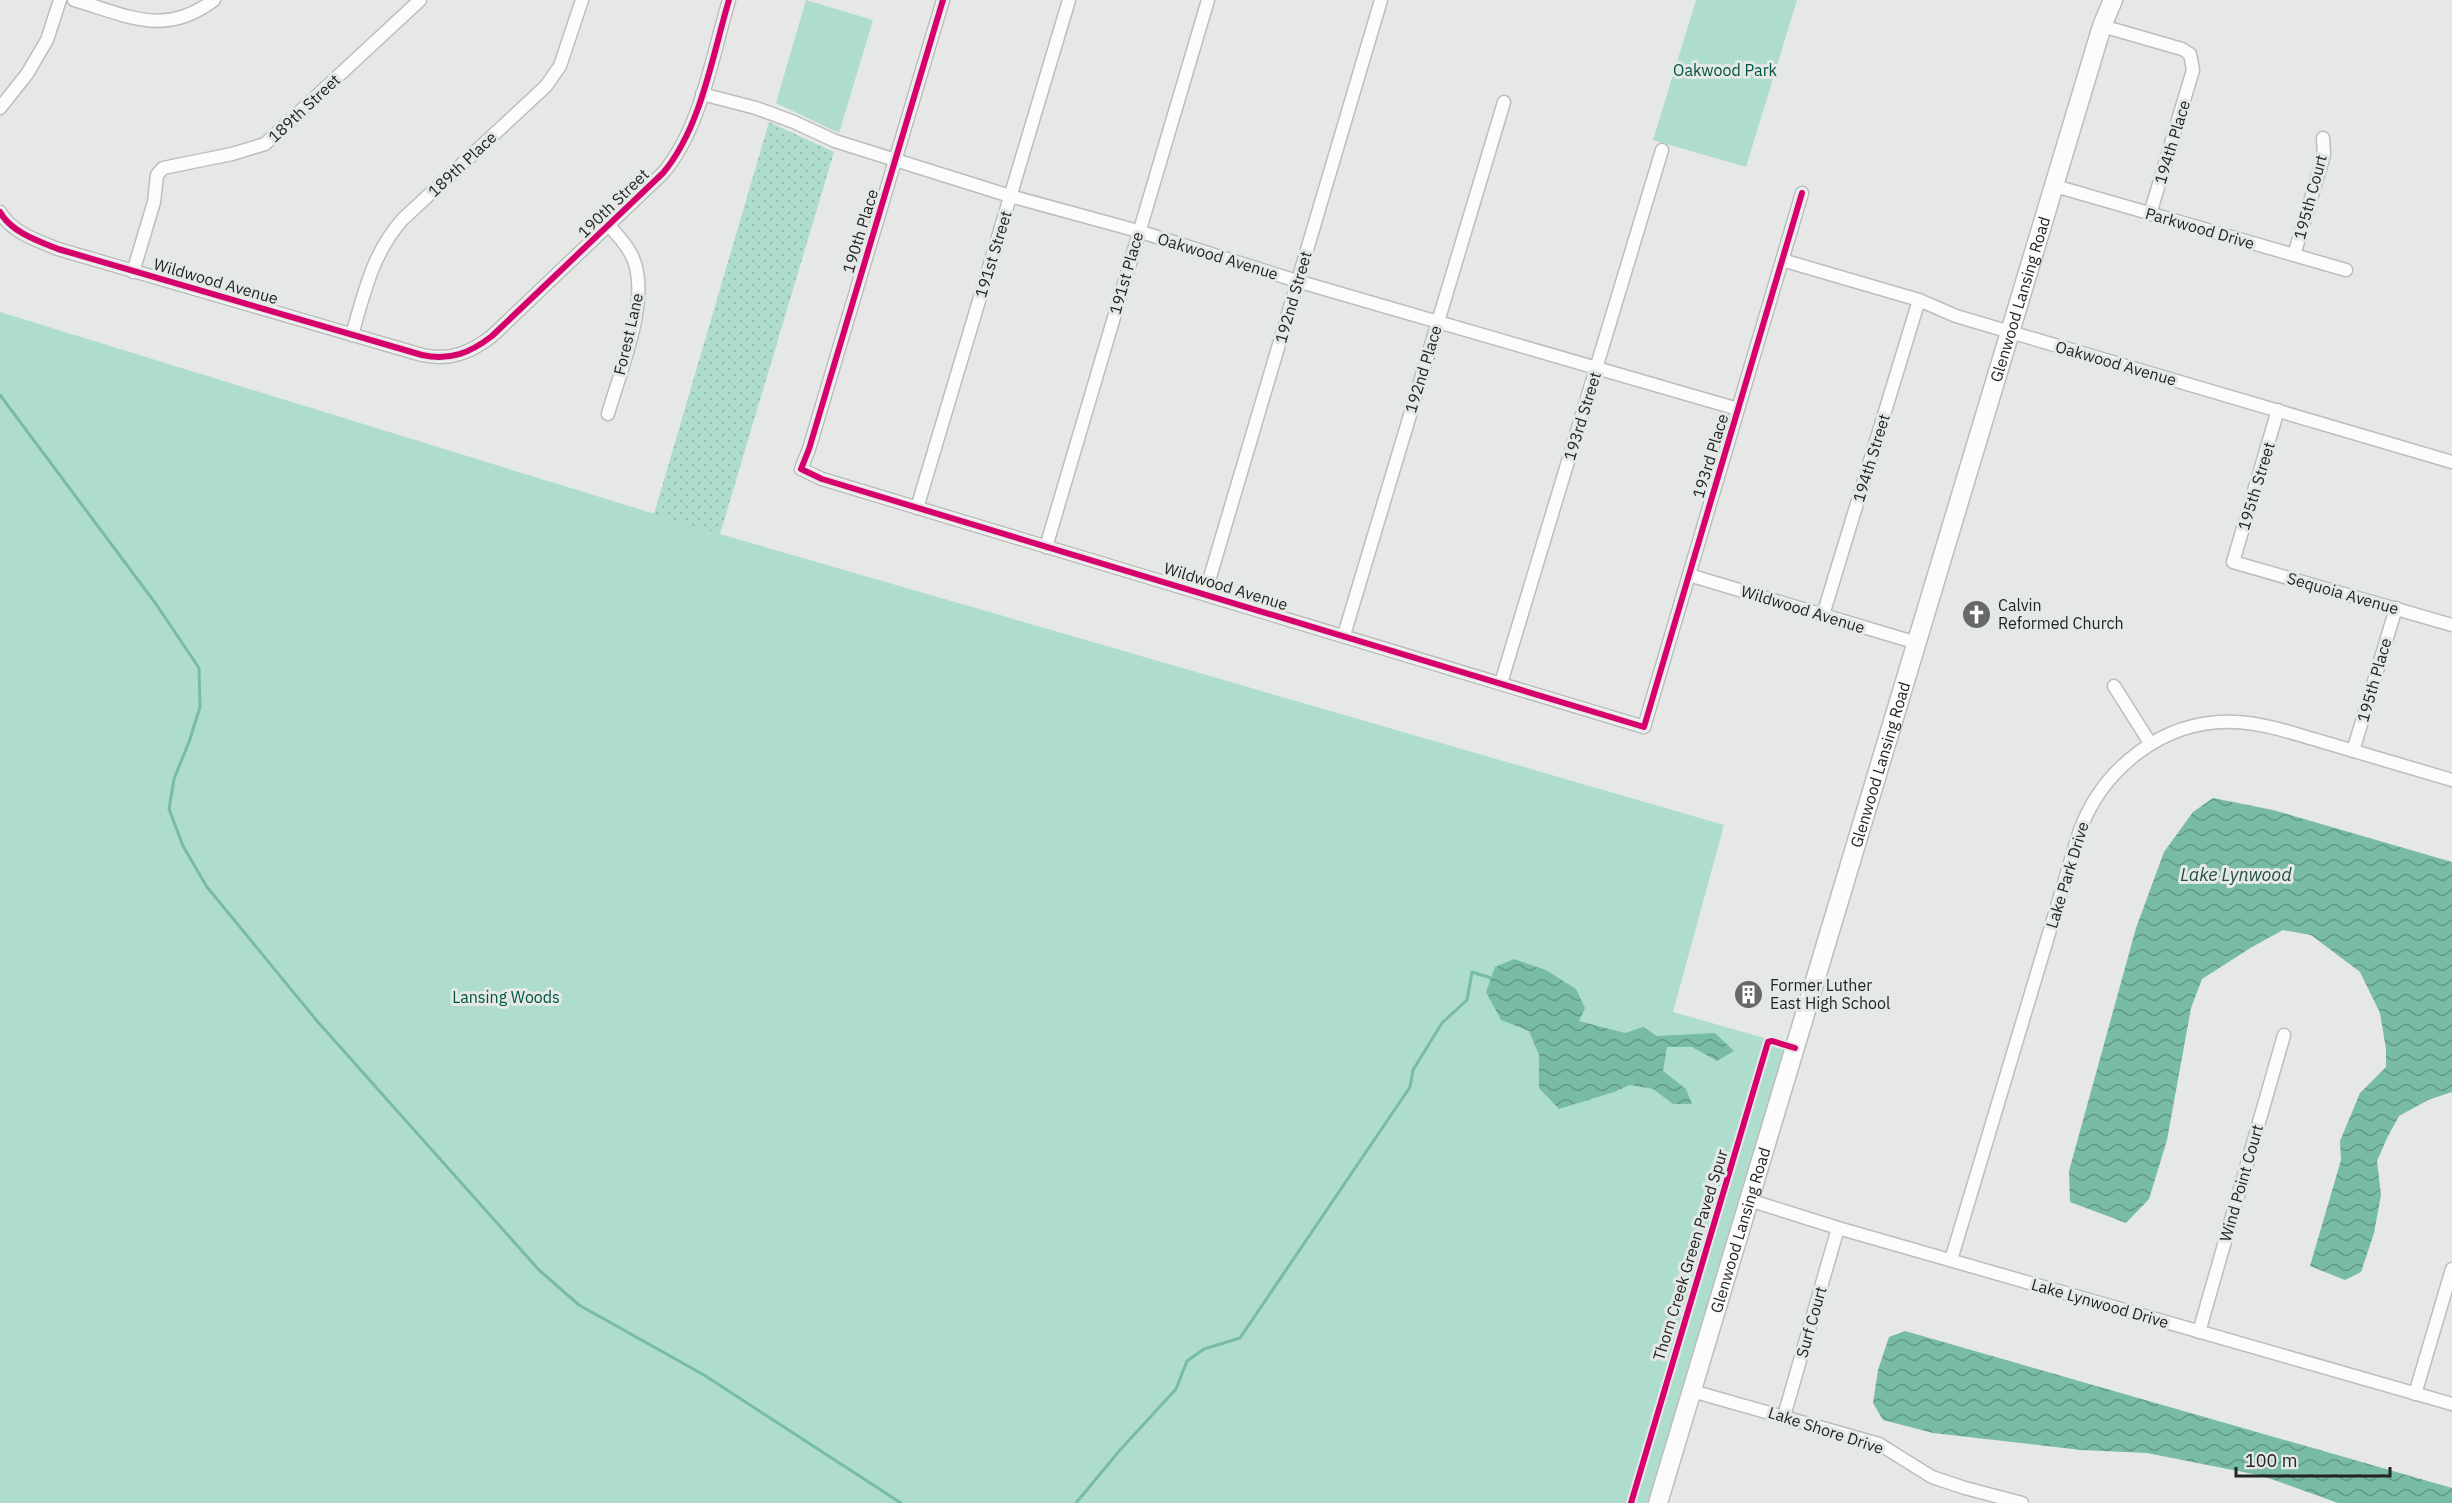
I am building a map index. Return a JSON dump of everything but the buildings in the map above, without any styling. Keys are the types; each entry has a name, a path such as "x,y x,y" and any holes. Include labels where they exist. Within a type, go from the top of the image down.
{"main road":[{"name":"Glenwood Lansing Road","path":"1658,1503 2055,186 2102,26 2106,0"},
{"name":"Glenwood Lansing Road","path":"2102,26 2114,0"}],"street":[{"path":"0,108 27,75 47,40 60,0"},
{"path":"74,0 148,21 172,21 192,15 214,0"},
{"name":"189th Street","path":"133,272 154,202 157,175 163,168 232,154 265,144 420,0"},
{"name":"189th Place","path":"352,335 374,260 387,238 403,219 546,86 560,66 582,0"},
{"name":"190th Street","path":"434,358 458,356 482,344 673,161 688,136 729,0"},
{"name":"190th Place","path":"801,469 809,449 943,0"},
{"name":"191st Street","path":"917,508 1069,0"},
{"name":"191st Place","path":"1046,547 1208,0"},
{"name":"192nd Street","path":"1205,594 1381,0"},
{"name":"194th Place","path":"2102,26 2182,49 2190,54 2193,70 2150,214"},
{"name":"Oakwood Avenue","path":"702,94 756,108 835,141 1010,196 1138,231 1437,322 1738,409"},
{"name":"192nd Place","path":"1344,635 1504,102"},
{"name":"195th Court","path":"2294,255 2324,154 2323,138"},
{"name":"193rd Street","path":"1501,683 1662,150"},
{"name":"Parkwood Drive","path":"2055,186 2346,270"},
{"name":"193rd Place","path":"1644,727 1802,193"},
{"name":"Wildwood Avenue","path":"0,212 4,219 31,238 133,272 434,358"},
{"name":"Forest Lane","path":"608,225 632,255 640,288 633,327 608,414"},
{"name":"Oakwood Avenue","path":"1782,260 1919,300 1956,316 2452,462"},
{"name":"194th Street","path":"1823,615 1919,300"},
{"name":"195th Street","path":"2233,562 2278,410"},
{"name":"Wildwood Avenue","path":"801,469 822,479 1644,727"},
{"name":"Sequoia Avenue","path":"2233,562 2452,625"},
{"name":"Wildwood Avenue","path":"1689,575 1917,643"},
{"name":"195th Place","path":"2353,751 2396,608"},
{"path":"2114,686 2150,743"},
{"name":"Lake Park Drive","path":"1951,1260 2083,821 2092,803 2113,773 2150,743 2186,728 2233,722 2268,726 2452,780"},
{"name":"Wind Point Court","path":"2199,1332 2284,1035"},
{"name":"Lake Lynwood Drive","path":"1749,1200 1838,1228 2452,1404"},
{"name":"Surf Court","path":"1784,1416 1838,1228"},
{"path":"2415,1394 2452,1269"},
{"name":"Lake Shore Drive","path":"1692,1391 1878,1444 1932,1477 2022,1503"}],"green space":[{"path":"806,0 873,20 839,133 776,103"},
{"name":"Oakwood Park","path":"1696,0 1797,0 1746,167 1653,140"},
{"path":"769,122 834,152 720,534 658,540 654,514"},
{"name":"Lansing Woods","path":"0,312 720,534 1724,825 1673,1012 1789,1045 1650,1503 0,1503"}],"water":[{"name":"Lake Lynwood","path":"2213,798 2273,810 2452,862 2452,1092 2428,1100 2399,1116 2377,1161 2381,1195 2374,1233 2361,1272 2345,1280 2310,1266 2341,1160 2340,1141 2360,1093 2386,1067 2386,1049 2380,1013 2360,972 2311,935 2283,930 2202,979 2191,1008 2167,1140 2149,1199 2126,1223 2070,1202 2069,1171 2136,928 2164,852 2193,812"},
{"path":"1514,959 1546,970 1576,989 1585,1008 1579,1021 1625,1033 1643,1027 1657,1036 1715,1033 1734,1051 1717,1061 1692,1047 1667,1047 1663,1071 1686,1089 1692,1104 1673,1104 1653,1089 1630,1085 1559,1109 1539,1088 1539,1055 1529,1031 1501,1020 1486,992 1495,967"},
{"path":"1905,1331 2452,1488 2452,1503 2338,1503 2263,1476 2147,1453 2081,1450 1933,1433 1883,1420 1873,1403 1878,1370 1889,1337"}],"waterway":[{"path":"0,395 156,604 199,668 200,707 174,779 169,809 183,846 207,887 317,1021 539,1270 579,1305 704,1375 901,1503"},
{"path":"1076,1503 1120,1450 1176,1389 1187,1361 1204,1349 1240,1338 1410,1087 1413,1070 1442,1023 1467,1000 1472,972 1491,978"}],"cycle path":[{"path":"0,212 18,230 58,249 422,355 442,357 459,354 476,347 492,336 663,173 676,155 696,114 729,0"},
{"path":"943,0 809,449 801,469 822,479 1644,727 1802,193"},
{"name":"Thorn Creek Green Paved Spur","path":"1631,1503 1768,1042 1772,1041 1795,1048"}],"place":[{"name":"Calvin Reformed Church","path":"1977,614"},
{"name":"Former Luther East High School","path":"1749,994"}]}
